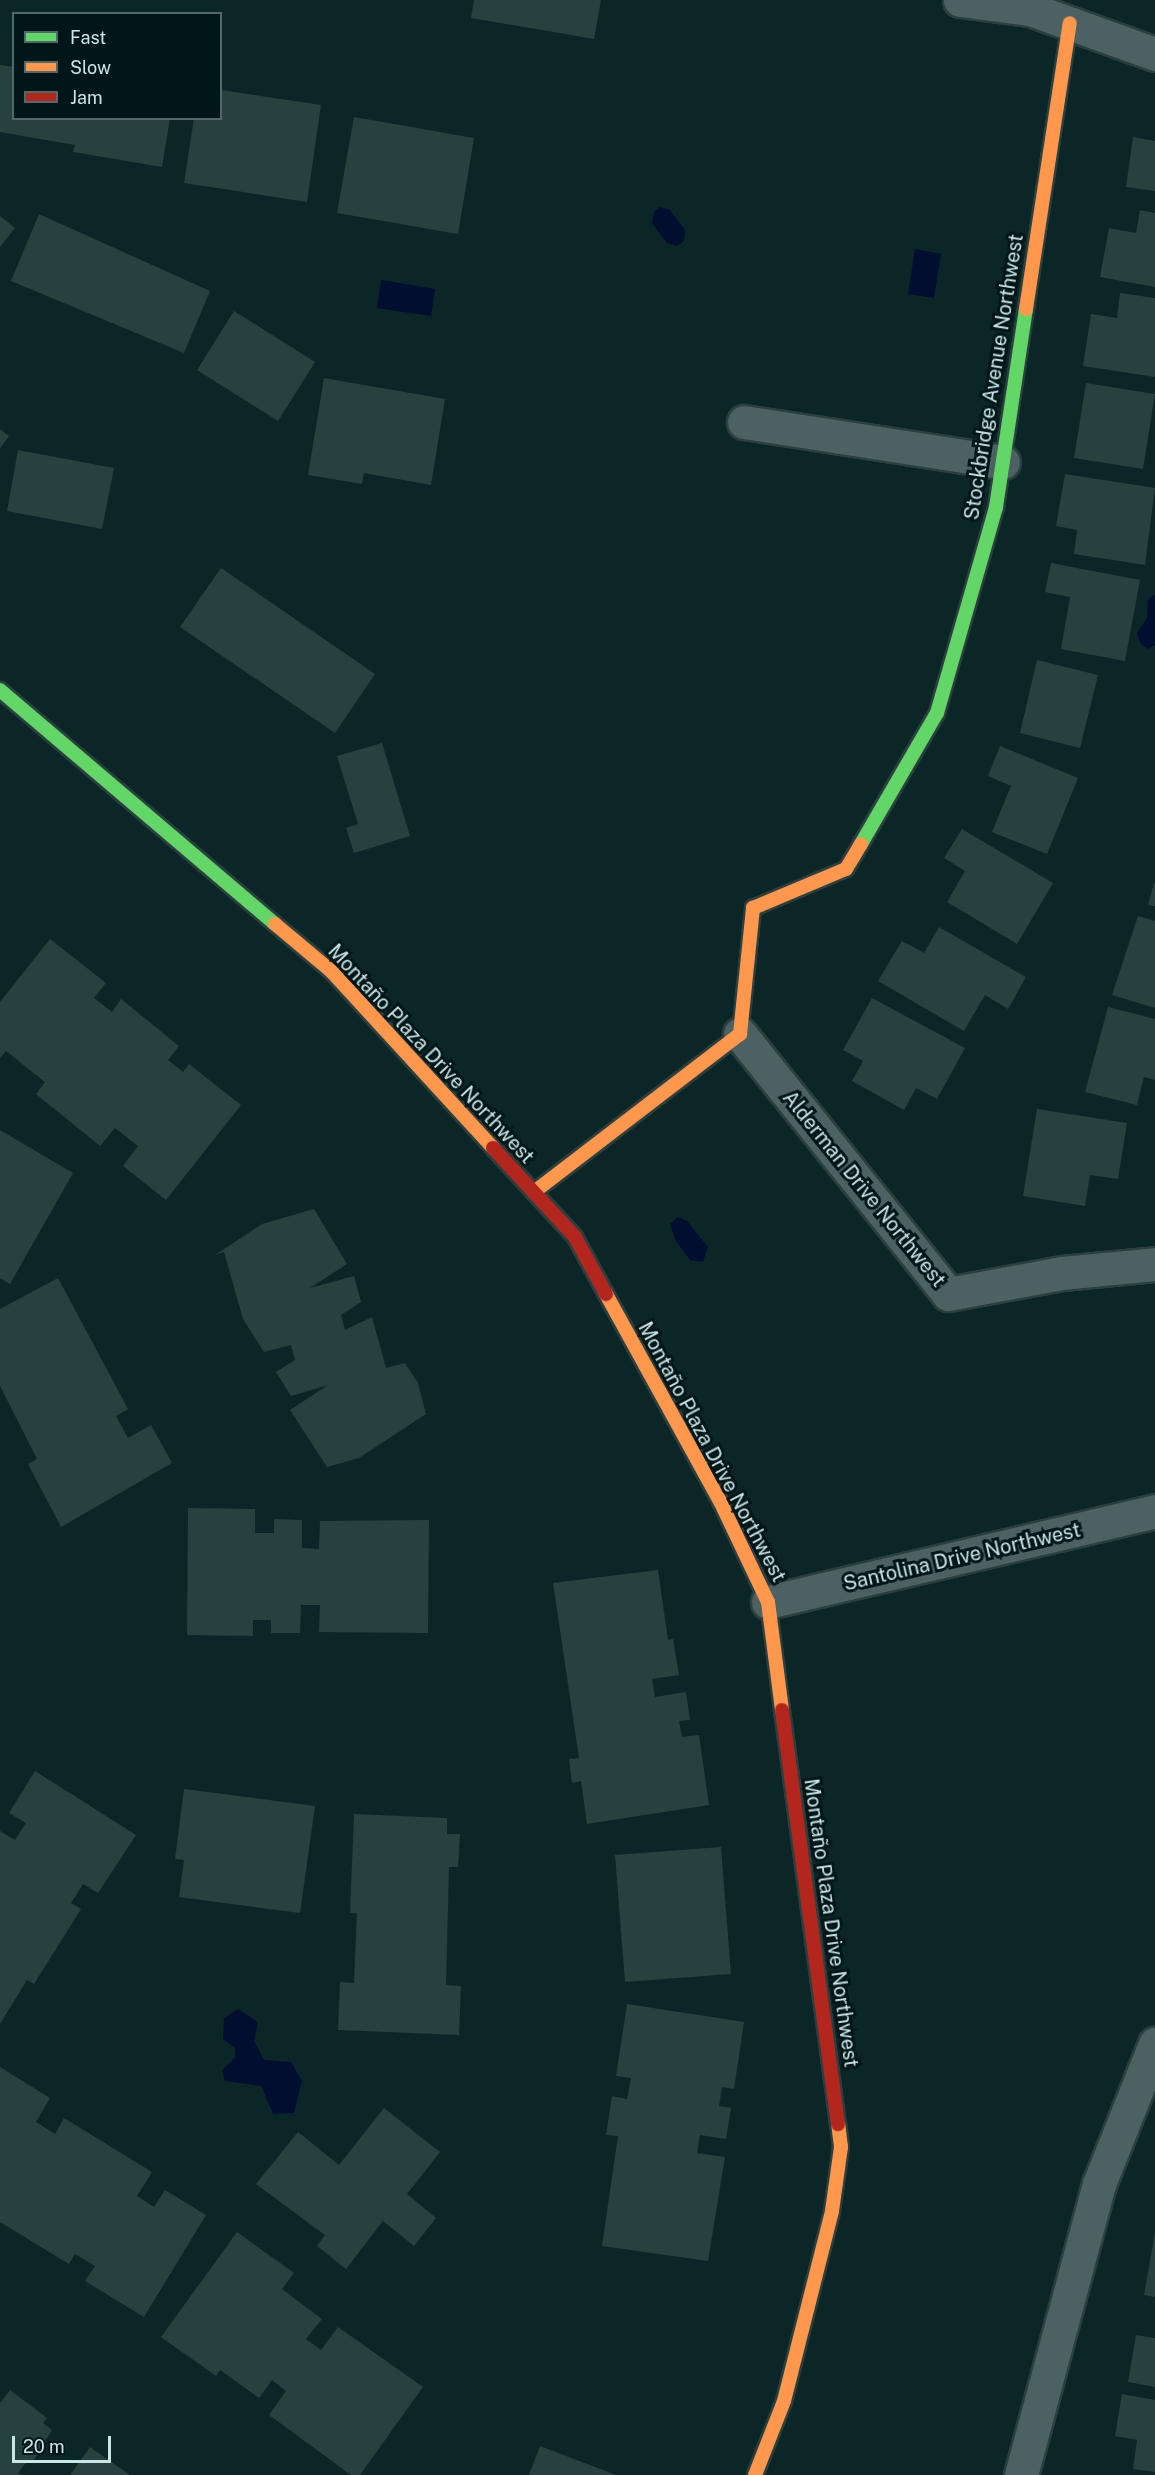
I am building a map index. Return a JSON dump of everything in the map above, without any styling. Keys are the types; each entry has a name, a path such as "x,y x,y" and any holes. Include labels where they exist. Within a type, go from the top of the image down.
{"street":[{"path":"960,0 1030,9 1155,54"},
{"name":"Stockbridge Avenue Northwest","path":"740,1034 753,908 846,869 937,713 996,507 1070,23"},
{"path":"744,422 1003,462"},
{"name":"Montaño Plaza Drive Northwest","path":"0,690 331,970 575,1237 720,1502 768,1602 841,2147 832,2211 784,2401 755,2475"},
{"path":"534,1192 740,1034"},
{"name":"Alderman Drive Northwest","path":"740,1034 948,1294 1062,1274 1155,1264"},
{"name":"Santolina Drive Northwest","path":"768,1602 1155,1511"},
{"path":"1021,2475 1099,2184 1155,2044"}],"water":[{"path":"660,207 670,210 685,230 684,241 677,246 667,243 652,223 654,212"},
{"path":"915,249 941,254 934,298 908,294"},
{"path":"381,280 435,289 431,316 377,308"},
{"path":"1155,595 1155,645 1148,649 1140,643 1137,633 1147,618 1148,599"},
{"path":"678,1217 687,1221 708,1247 703,1262 690,1260 676,1241 670,1224"},
{"path":"238,2009 258,2022 254,2041 264,2060 291,2062 302,2081 294,2113 273,2114 261,2086 225,2081 222,2070 235,2058 235,2048 223,2039 224,2018"}],"building":[{"path":"474,0 601,0 594,39 471,18"},
{"path":"0,65 12,67 12,120 170,120 162,167 73,152 75,145 0,132"},
{"path":"222,90 321,105 307,202 184,183 194,120 222,120"},
{"path":"354,117 474,138 458,234 337,213"},
{"path":"1133,137 1155,141 1155,191 1126,187"},
{"path":"1140,210 1155,213 1155,287 1100,277 1109,228 1136,233"},
{"path":"39,214 210,291 184,353 11,281"},
{"path":"0,216 15,228 0,247"},
{"path":"1120,293 1155,298 1155,377 1083,366 1091,314 1117,318"},
{"path":"234,311 315,362 278,421 197,370"},
{"path":"324,378 445,399 431,485 364,473 362,484 308,475"},
{"path":"1086,383 1155,394 1143,469 1074,458"},
{"path":"0,429 9,436 0,448"},
{"path":"18,450 114,468 102,529 7,511"},
{"path":"1065,474 1155,488 1145,565 1074,554 1077,530 1056,526"},
{"path":"1051,563 1140,580 1125,661 1061,649 1070,597 1045,592"},
{"path":"221,568 375,674 335,733 180,627"},
{"path":"1037,660 1098,675 1080,748 1020,733"},
{"path":"382,743 410,836 354,853 346,828 358,824 337,756"},
{"path":"1000,746 1078,778 1047,854 992,832 1011,786 988,776"},
{"path":"962,829 1053,883 1017,944 947,902 965,871 944,858"},
{"path":"1155,883 1155,906 1148,905"},
{"path":"1138,916 1155,921 1155,1008 1112,995"},
{"path":"939,927 1026,977 1008,1009 985,995 964,1031 878,981 902,941 924,953"},
{"path":"50,939 106,983 94,998 112,1012 121,999 179,1046 168,1060 183,1072 189,1064 241,1105 166,1200 123,1166 138,1146 115,1128 100,1146 36,1094 45,1082 6,1051 0,1058 0,1002"},
{"path":"872,998 965,1048 937,1099 916,1088 904,1110 852,1081 863,1061 843,1050"},
{"path":"1108,1007 1155,1019 1155,1080 1144,1077 1137,1105 1085,1092"},
{"path":"1037,1109 1127,1123 1118,1179 1090,1175 1085,1206 1023,1196"},
{"path":"0,1130 73,1173 10,1284 0,1278"},
{"path":"314,1209 347,1264 310,1288 354,1276 361,1302 341,1315 345,1330 372,1317 386,1368 405,1363 418,1383 426,1414 359,1458 327,1467 290,1410 328,1385 291,1396 276,1372 295,1360 291,1345 264,1352 243,1319 224,1252 215,1255 262,1224"},
{"path":"58,1278 128,1409 116,1416 128,1438 151,1425 172,1463 61,1527 28,1464 37,1459 0,1386 0,1309"},
{"path":"188,1508 255,1509 255,1533 274,1533 274,1519 302,1520 302,1548 319,1549 320,1521 429,1520 428,1633 319,1632 320,1605 301,1605 300,1633 271,1633 271,1620 253,1620 253,1636 187,1635"},
{"path":"658,1570 668,1640 673,1639 679,1675 652,1679 655,1697 686,1692 690,1720 679,1721 682,1737 699,1735 709,1805 587,1824 581,1781 572,1783 569,1759 579,1758 553,1583"},
{"path":"35,1771 136,1835 98,1893 83,1884 71,1903 81,1909 34,1984 27,1980 0,2024 0,1831 15,1840 26,1823 9,1813"},
{"path":"184,1789 315,1806 300,1913 179,1897 184,1860 175,1859"},
{"path":"354,1814 447,1818 447,1834 460,1834 458,1867 449,1867 446,1985 461,1986 459,2035 338,2030 340,1982 354,1983 357,1913 350,1913"},
{"path":"721,1847 731,1974 625,1982 615,1855"},
{"path":"627,2004 744,2022 734,2089 722,2087 719,2106 731,2108 726,2139 700,2135 697,2153 725,2157 708,2261 602,2246 618,2136 606,2135 612,2096 627,2099 631,2078 616,2076"},
{"path":"0,2067 50,2098 36,2122 55,2134 64,2118 152,2172 137,2196 154,2207 165,2190 206,2215 144,2317 85,2281 95,2266 75,2254 69,2264 0,2222"},
{"path":"384,2108 440,2152 407,2194 436,2218 414,2246 383,2221 346,2269 317,2246 325,2235 256,2184 298,2132 339,2165"},
{"path":"237,2232 294,2273 282,2289 322,2319 306,2339 321,2350 338,2327 423,2387 360,2475 351,2475 269,2415 286,2391 272,2380 259,2398 220,2370 216,2376 161,2337"},
{"path":"1155,2232 1155,2297 1144,2295"},
{"path":"1136,2335 1155,2338 1155,2387 1128,2382"},
{"path":"10,2390 47,2418 43,2423 52,2430 32,2463 28,2460 18,2473 21,2475 0,2475 0,2403"},
{"path":"1122,2394 1155,2400 1155,2472 1133,2469 1137,2440 1115,2436"},
{"path":"540,2446 616,2475 529,2475"},
{"path":"90,2447 130,2475 70,2475"}],"traffic: fast":[{"path":"861,844 937,713 996,507 1026,309"},
{"path":"0,690 275,924"}],"traffic: slow":[{"path":"1026,309 1070,23"},
{"path":"534,1192 740,1034 753,908 846,869 861,844"},
{"path":"275,924 331,971 493,1148"},
{"path":"606,1294 720,1501 768,1602 782,1710"},
{"path":"755,2475 784,2401 832,2211 841,2147 838,2124"}],"traffic: jam":[{"path":"493,1148 575,1237 606,1294"},
{"path":"782,1710 838,2124"}]}
